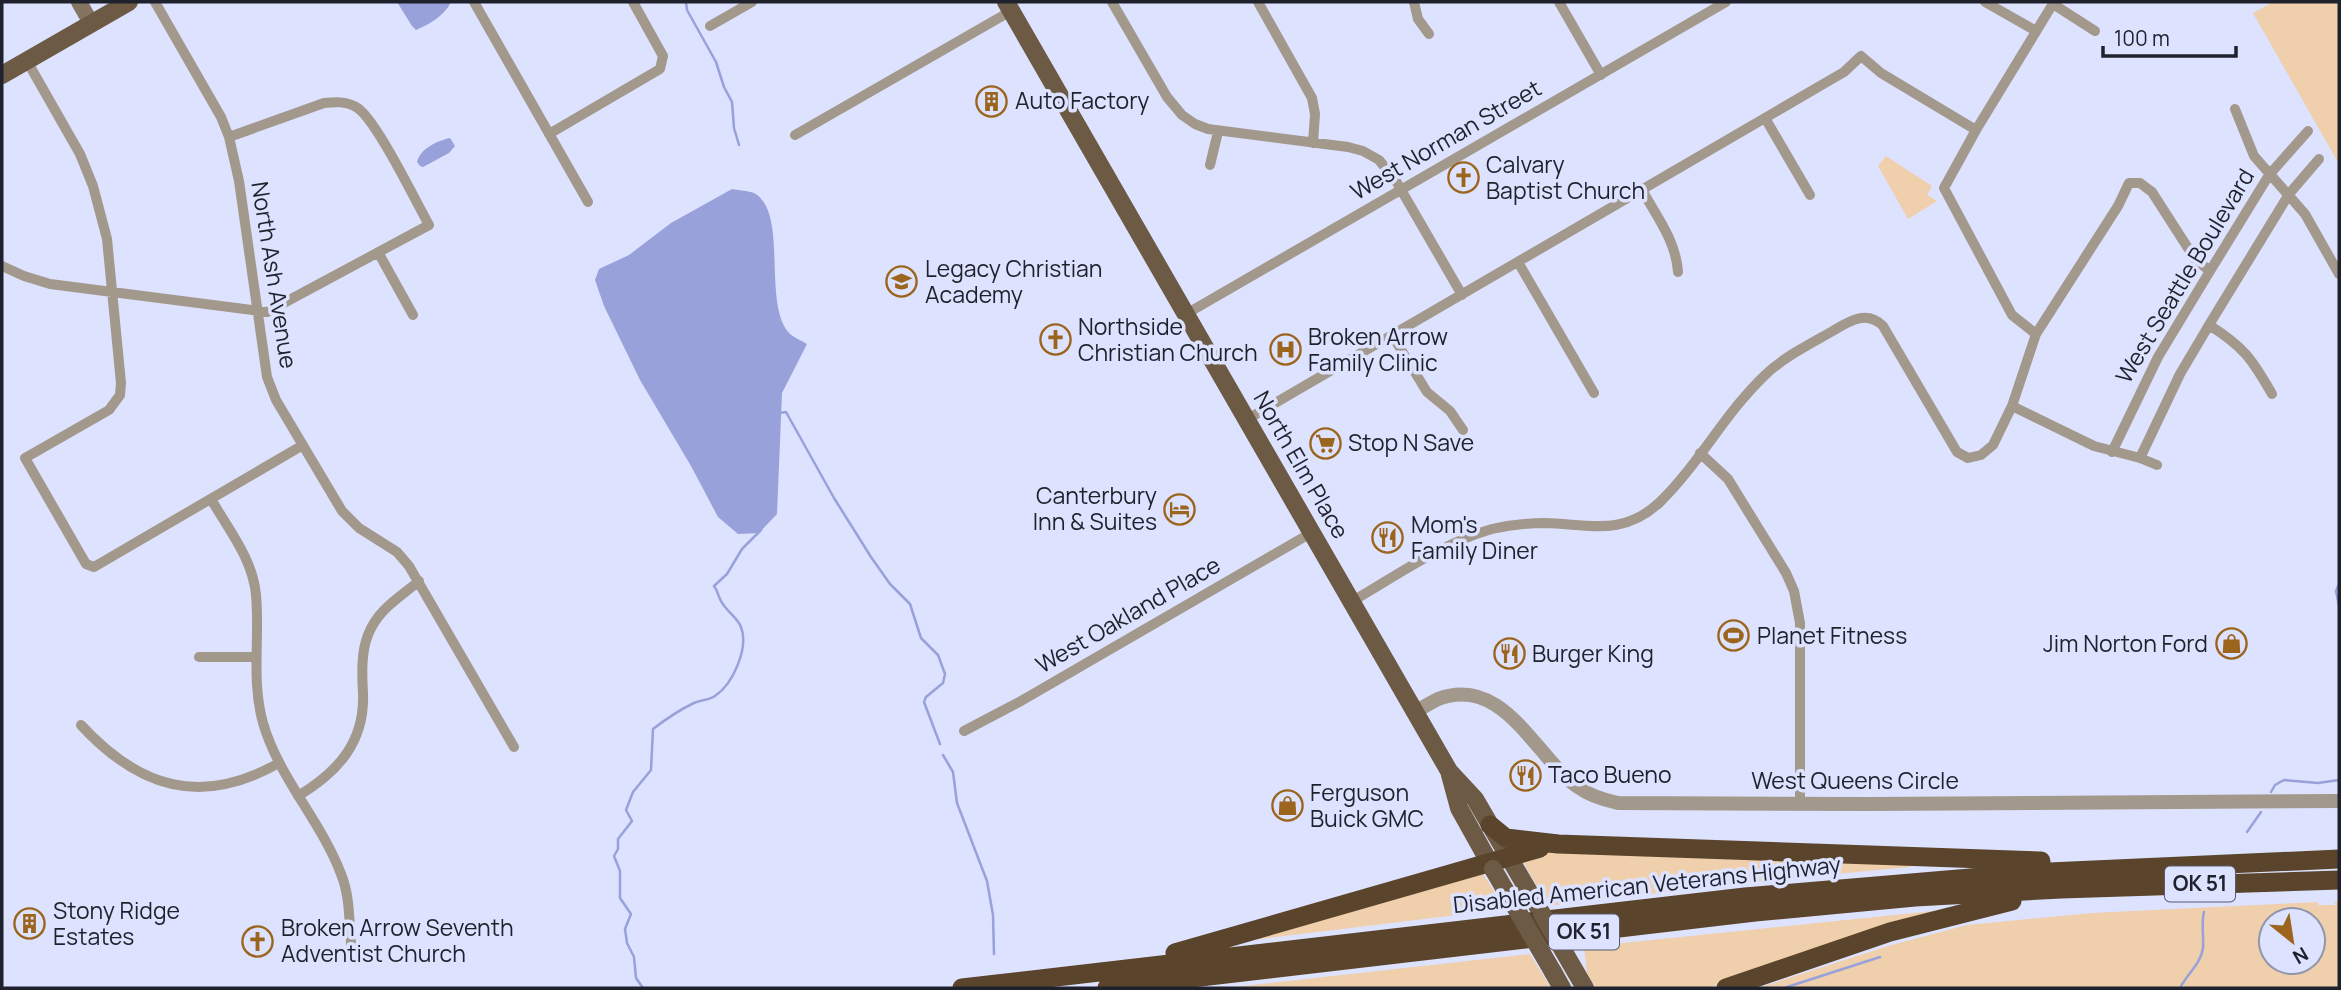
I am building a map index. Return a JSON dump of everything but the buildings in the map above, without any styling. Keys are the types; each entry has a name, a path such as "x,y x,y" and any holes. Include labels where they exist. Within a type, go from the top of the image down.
{"highway":[{"path":"1490,825 1506,838 1558,844 1913,855 2140,866"},
{"path":"1123,968 1511,861 1558,844"},
{"name":"Disabled American Veterans Highway","path":"962,988 1745,897 2004,874 2339,859"},
{"name":"Disabled American Veterans Highway","path":"1107,988 1755,912 1915,897 2061,889 2339,880"},
{"path":"1726,988 1890,932 2061,889"}],"main road":[{"path":"79,2 91,23"},
{"path":"15,68 129,2"},
{"name":"North Elm Place","path":"1008,6 1449,771 1475,799 1585,988"},
{"name":"North Elm Place","path":"1449,771 1459,808 1562,988"}],"street":[{"name":"North Ash Avenue","path":"155,2 217,110 229,137 239,181 270,387 342,511 359,528 397,552 419,581 514,747"},
{"path":"474,2 588,202"},
{"path":"549,134 660,69 663,56 633,2"},
{"path":"710,26 752,2"},
{"path":"1112,2 1171,103 1195,124 1217,132 1355,148 1371,155 1387,167 1462,295"},
{"path":"1258,2 1312,98 1315,114 1313,143"},
{"path":"1413,2 1418,19 1429,34"},
{"path":"1559,2 1601,75"},
{"name":"West Norman Street","path":"1186,314 1726,2"},
{"path":"1985,2 2036,31"},
{"path":"2036,334 2012,315 1944,188 2053,3 2095,32"},
{"path":"795,135 1008,6"},
{"path":"1246,420 1844,72 1861,56 1881,73 1976,130"},
{"path":"15,68 75,145 91,181 107,239 121,383 117,401 109,410 25,458 89,567 94,567 303,445"},
{"path":"2,266 50,284 267,312 429,225 368,117 355,106 336,102 324,103 229,137"},
{"path":"2235,109 2252,151 2269,175 2305,214 2339,274"},
{"path":"1765,118 1810,195"},
{"name":"West Seattle Boulevard","path":"2112,452 2158,357 2210,271 2269,175 2308,131"},
{"path":"1210,165 1217,132"},
{"name":"West Seattle Boulevard","path":"2140,458 2180,374 2209,325 2289,194 2319,159"},
{"path":"1351,602 1452,545 1489,530 1527,524 1594,528 1629,521 1658,503 1750,391 1772,369 1852,320 1866,317 1877,321 1885,330 1954,448 1963,457 1972,458 1993,444 2012,406 2036,334 2118,206 2129,183 2140,183 2152,192 2195,258 2210,271"},
{"path":"1642,190 1675,248 1678,272"},
{"path":"379,252 413,315"},
{"path":"1518,262 1594,393"},
{"path":"2209,325 2245,351 2272,394"},
{"path":"1392,335 1427,392 1450,411 1462,430"},
{"path":"2012,406 2094,446 2140,458 2157,466"},
{"path":"1700,453 1721,471 1734,488 1786,573 1794,591 1800,623 1800,803"},
{"path":"211,499 252,575 256,596 255,657 258,704 269,742 341,874 347,896 351,943"},
{"name":"West Oakland Place","path":"964,731 1021,701 1311,533"},
{"path":"298,796 327,777 353,746 363,710 363,662 368,635 387,605 419,581"},
{"path":"199,657 255,657"},
{"name":"West Queens Circle","path":"1415,712 1438,699 1460,695 1476,696 1494,703 1524,729 1566,777 1589,793 1618,803 2339,801"},
{"path":"80,725 106,752 125,765 145,776 168,783 199,787 223,785 249,778 279,763"}],"shaded area":[{"path":"2273,2 2339,2 2339,164 2253,13"},
{"path":"1886,156 1932,186 1927,195 1937,201 1908,219 1878,166"},
{"path":"1553,852 1909,863 1910,867 1548,906 1520,856"},
{"path":"1481,871 1494,891 1498,910 1243,941"},
{"path":"2339,901 2339,988 1758,988 1888,946 1967,925 2092,913 2318,902 2318,905 2335,905 2335,902"},
{"path":"1933,911 1932,916 1708,988 1596,988 1587,973 1584,947"},
{"path":"1530,954 1551,988 1225,988"}],"water":[{"path":"397,2 451,2 436,19 416,30"},
{"path":"450,138 455,146 449,153 423,167 420,166 417,162 426,149"},
{"path":"732,189 754,193 764,203 773,238 775,281 781,319 789,333 807,344 782,393 777,514 759,533 738,534 718,517 640,380 604,306 595,280 599,269 629,255 671,223"}],"waterway":[{"path":"686,2 687,10 716,62 732,102 734,128 739,145"},
{"path":"780,413 786,412 871,557 890,584 910,604 921,638 938,655 945,674 943,683 926,697 924,702 940,744"},
{"path":"643,988 636,978 634,957 627,943 625,929 631,914 620,898 620,871 614,856 618,849 618,839 632,821 626,810 633,792 651,770 653,729 688,706 715,696 728,683 738,665 743,645 741,627 723,605 714,586 727,574 742,549 761,530"},
{"path":"2339,584 2336,591 2339,606"},
{"path":"943,755 953,772 957,803 987,881 993,915 994,954"},
{"path":"2271,792 2275,785 2284,780 2318,783 2339,780"},
{"path":"2247,832 2261,812"},
{"path":"2180,988 2202,954 2204,912"},
{"path":"1784,988 1880,957"}],"place":[{"name":"Auto Factory","path":"992,101"},
{"name":"Calvary Baptist Church","path":"1463,178"},
{"name":"Legacy Christian Academy","path":"902,282"},
{"name":"Northside Christian Church","path":"1055,340"},
{"name":"Broken Arrow Family Clinic","path":"1285,350"},
{"name":"Stop N Save","path":"1325,443"},
{"name":"Canterbury Inn & Suites","path":"1180,509"},
{"name":"Mom's Family Diner","path":"1388,538"},
{"name":"Planet Fitness","path":"1734,636"},
{"name":"Jim Norton Ford","path":"2231,644"},
{"name":"Burger King","path":"1509,654"},
{"name":"Taco Bueno","path":"1525,775"},
{"name":"Ferguson Buick GMC","path":"1287,806"},
{"name":"Stony Ridge Estates","path":"30,924"},
{"name":"Broken Arrow Seventh Adventist Church","path":"258,941"}]}
